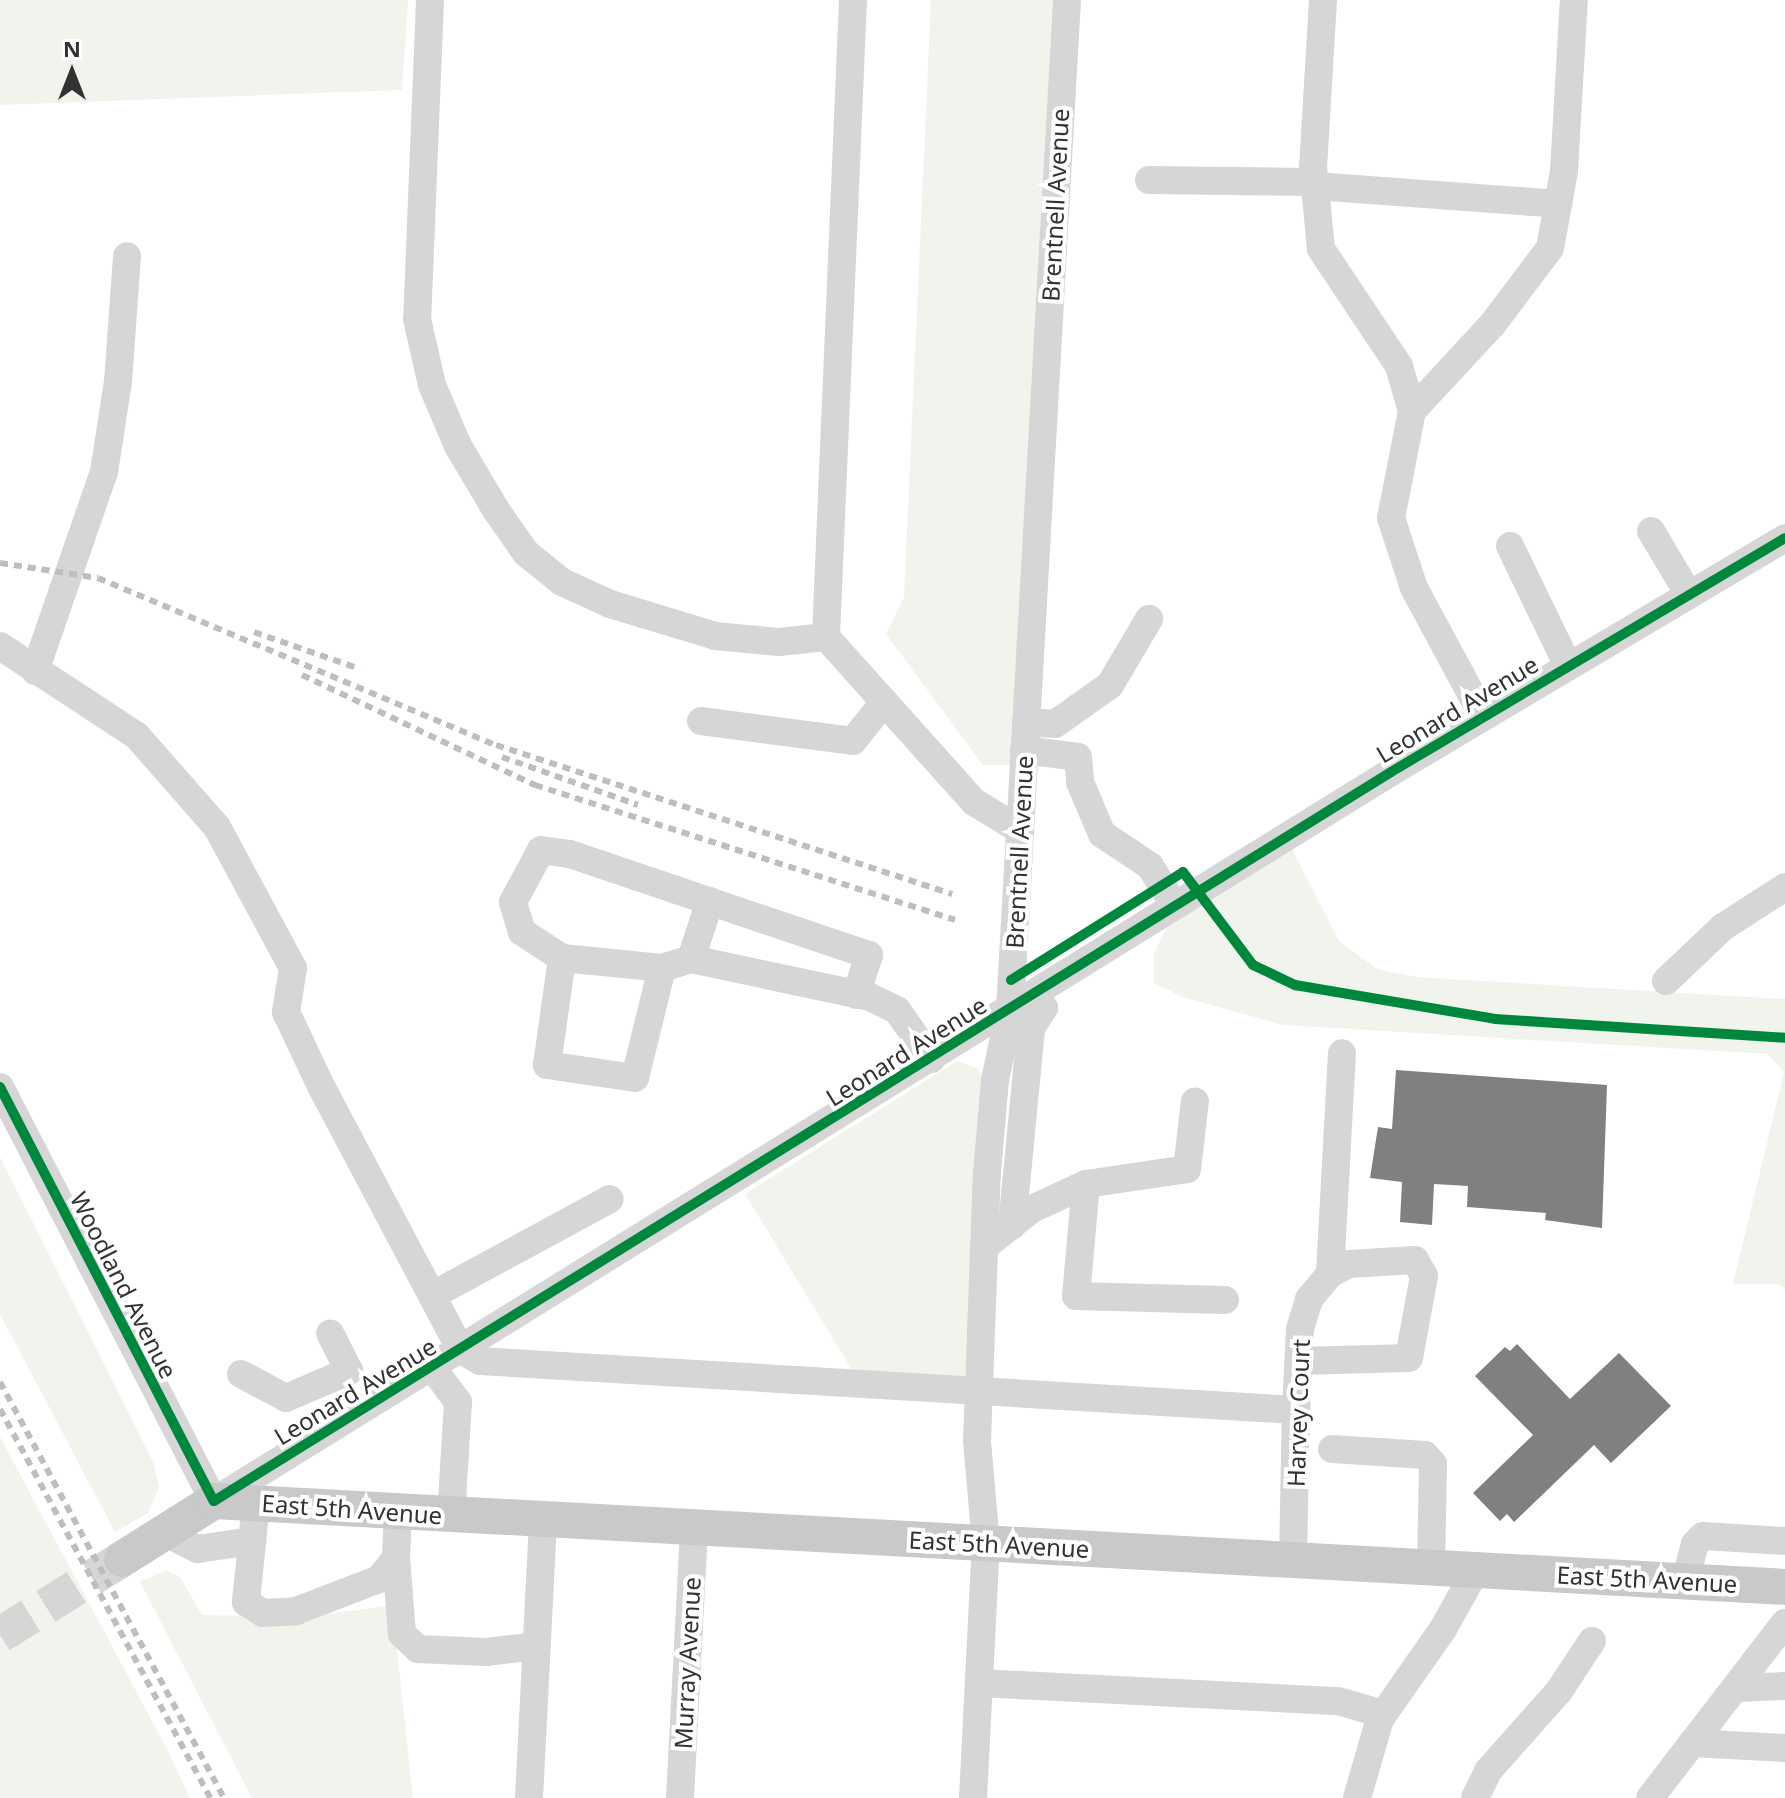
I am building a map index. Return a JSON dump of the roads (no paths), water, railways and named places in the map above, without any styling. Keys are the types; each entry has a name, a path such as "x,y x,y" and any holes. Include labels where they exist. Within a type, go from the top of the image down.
{"main road":[{"name":"East 5th Avenue","path":"214,1501 1785,1587"},
{"name":"Leonard Avenue","path":"122,1559 214,1501"}],"street":[{"path":"430,0 417,319 432,385 458,446 496,510 526,553 562,582 610,604 715,636 779,642 826,637"},
{"path":"853,0 826,637 974,802 1020,830"},
{"name":"Brentnell Avenue","path":"973,1798 986,1544 978,1387 984,1247 995,1080 1010,1010 1067,0"},
{"path":"1323,0 1315,184 1321,249 1399,366 1412,411 1391,518 1414,588 1483,716"},
{"path":"1412,411 1492,325 1550,248 1558,204 1574,0"},
{"path":"1149,180 1315,184 1558,204"},
{"path":"35,671 104,472 118,382 127,256"},
{"path":"1651,531 1688,593"},
{"name":"Leonard Avenue","path":"214,1501 1567,664 1785,538"},
{"path":"1510,546 1567,664"},
{"path":"1026,722 1055,724 1110,685 1149,619"},
{"path":"0,646 137,736 217,827 293,968 286,1012 461,1350 488,1363 978,1387 1296,1410"},
{"path":"701,721 853,741 884,702"},
{"path":"1024,750 1078,757 1080,782 1102,834 1150,866 1175,906"},
{"path":"856,995 869,955 570,854 541,850 513,902 522,932 562,958 662,968 691,959 856,995 897,1010 931,1059"},
{"path":"1666,981 1723,927 1785,887"},
{"path":"691,959 710,901"},
{"path":"562,958 547,1065 635,1078 662,968"},
{"path":"1012,1226 1031,1028 1044,1008 1036,993"},
{"path":"1299,1361 1409,1358 1424,1276 1415,1260 1371,1259 1330,1274 1342,1053"},
{"path":"995,1080 1026,1083"},
{"name":"Woodland Avenue","path":"0,1087 214,1501"},
{"path":"984,1247 1032,1209 1086,1184 1187,1169 1195,1101"},
{"path":"1086,1184 1076,1296 1225,1300"},
{"path":"433,1295 610,1199"},
{"name":"Harvey Court","path":"1293,1560 1299,1361 1309,1299 1330,1274"},
{"path":"241,1374 286,1398 349,1371 330,1333"},
{"path":"432,1367 458,1402 451,1515"},
{"path":"321,1383 338,1425"},
{"path":"1332,1449 1425,1455 1433,1464 1431,1567"},
{"path":"256,1503 246,1602 263,1613 296,1611 342,1597 379,1579 396,1558"},
{"path":"398,1512 396,1558 402,1634 418,1649 486,1652 537,1646"},
{"path":"529,1798 543,1521"},
{"name":"Murray Avenue","path":"680,1798 694,1529"},
{"path":"164,1532 198,1549 252,1541"},
{"path":"1685,1581 1695,1544 1703,1536 1785,1541"},
{"path":"1357,1798 1383,1714 1443,1629 1476,1570"},
{"path":"1650,1798 1785,1623"},
{"path":"1475,1798 1488,1771 1559,1691 1592,1641"},
{"path":"979,1683 1338,1701 1383,1714"},
{"path":"1735,1688 1785,1686"},
{"path":"1692,1743 1785,1748"}],"tunnel":[{"path":"0,1635 122,1559"}],"railway":[{"path":"0,563 98,578 496,745 952,894"},
{"path":"254,632 360,669"},
{"path":"302,675 535,785 955,920"},
{"path":"502,757 638,805"},
{"path":"0,1382 224,1798"},
{"path":"0,1409 210,1798"}]}
